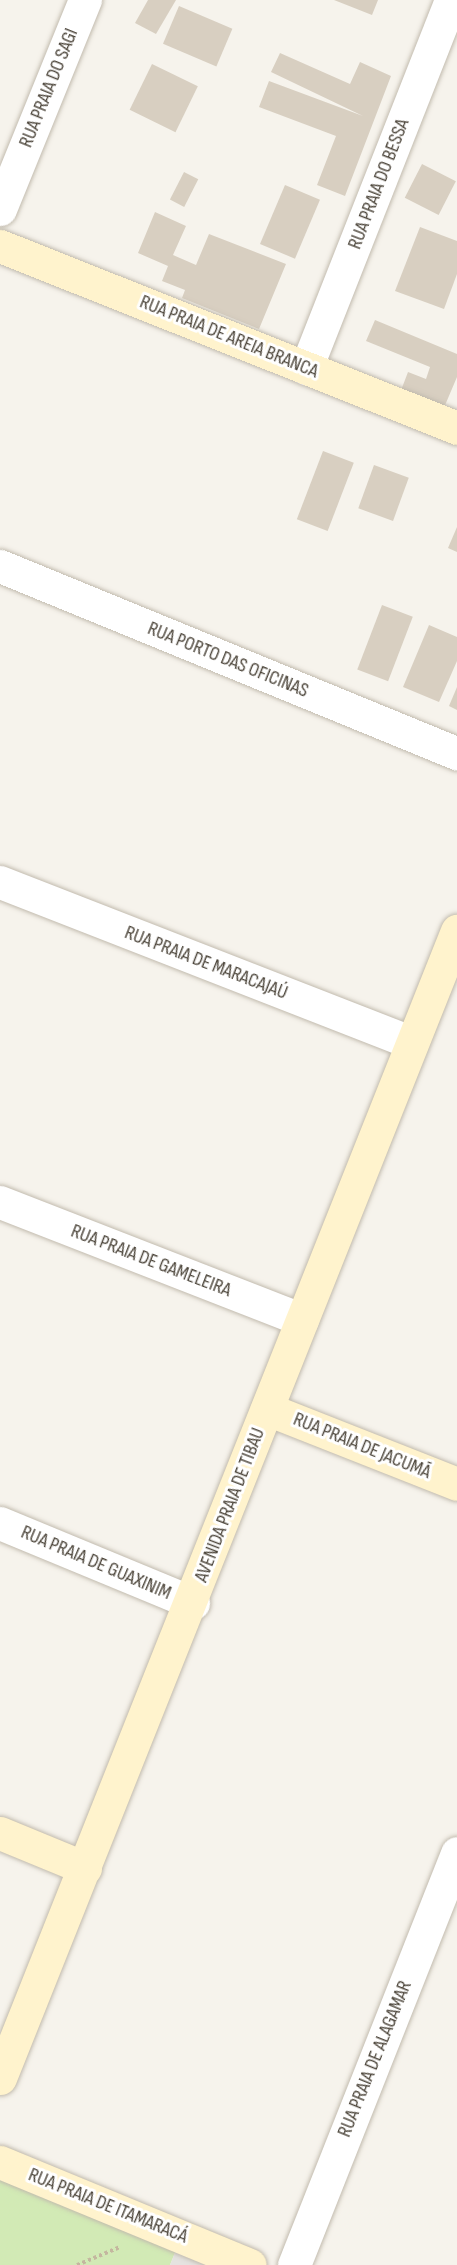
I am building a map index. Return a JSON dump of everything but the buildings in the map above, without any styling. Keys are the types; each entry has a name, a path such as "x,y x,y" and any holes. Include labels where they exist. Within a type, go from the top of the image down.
{"main road":[{"name":"RUA PRAIA DE AREIA BRANCA","path":"0,246 457,428"},
{"name":"AVENIDA PRAIA DE TIBAU","path":"0,2078 193,1603 267,1409 457,931"},
{"name":"RUA PRAIA DE JACUMÃ","path":"267,1409 457,1484"},
{"path":"0,1833 85,1868"},
{"name":"RUA PRAIA DE ITAMARACÁ","path":"0,2162 250,2265"}],"street":[{"name":"RUA PRAIA DO SAGI","path":"0,209 85,0"},
{"name":"RUA PRAIA DO BESSA","path":"306,368 451,0"},
{"name":"RUA PORTO DAS OFICINAS","path":"0,566 457,753"},
{"name":"RUA PRAIA DE MARACAJAÚ","path":"0,882 412,1043"},
{"name":"RUA PRAIA DE GAMELEIRA","path":"0,1202 302,1320"},
{"name":"RUA PRAIA DE GUAXINIM","path":"0,1522 193,1603"},
{"name":"RUA PRAIA DE ALAGAMAR","path":"294,2265 457,1852"}],"path":[{"path":"77,2265 130,2244"}],"green space":[{"path":"0,2178 176,2250 170,2265 0,2265"}],"shaded area":[{"path":"176,2250 215,2265 170,2265"}]}
